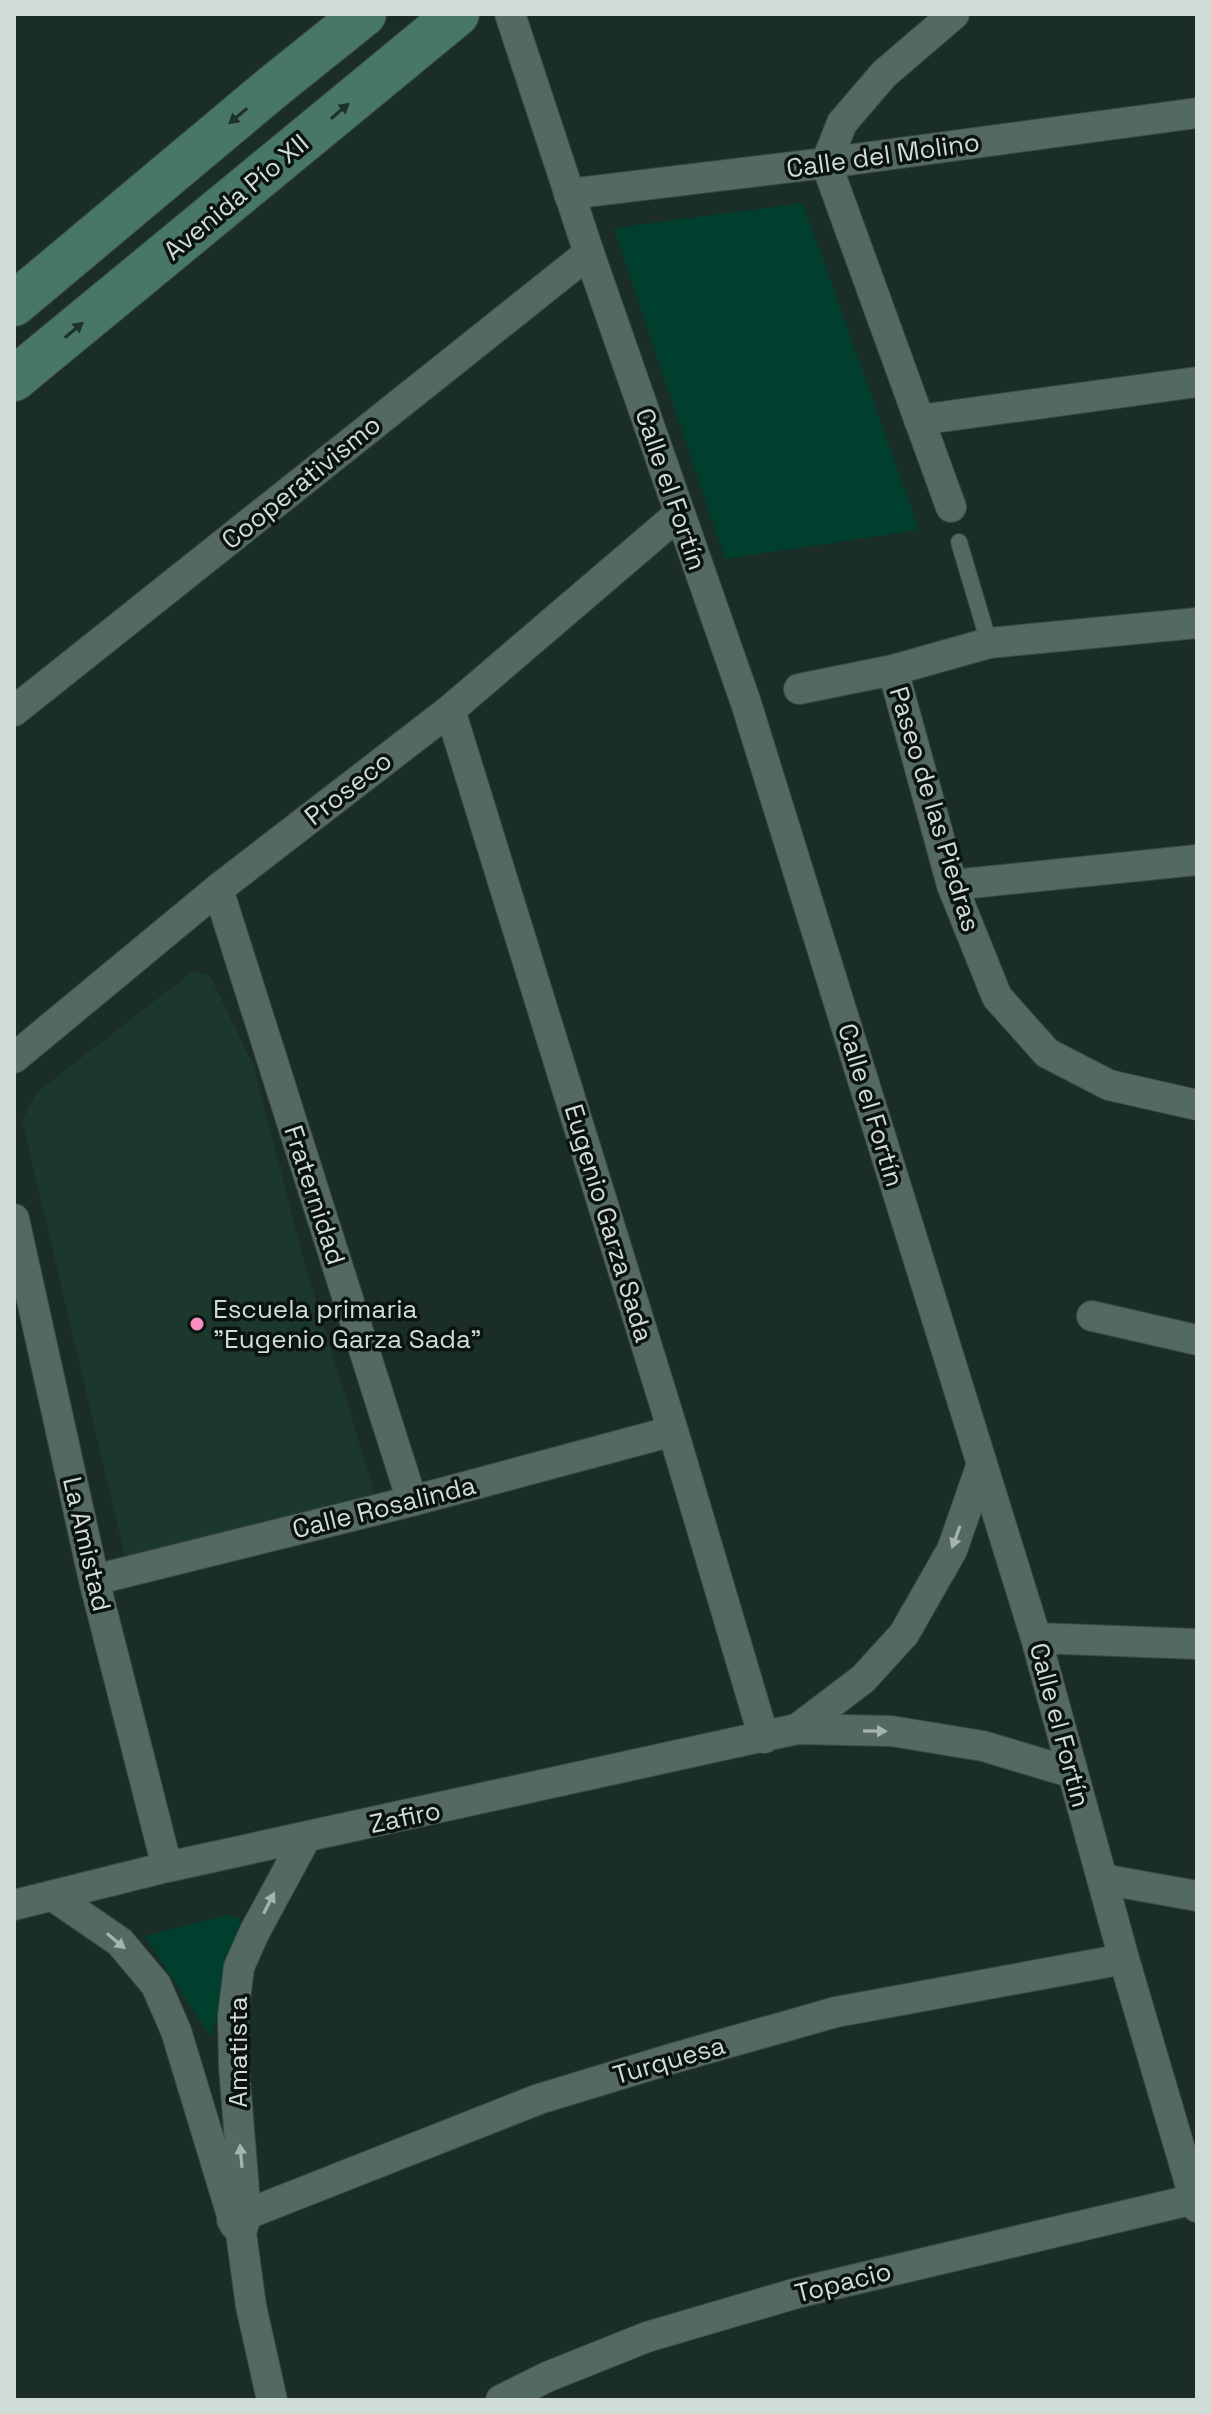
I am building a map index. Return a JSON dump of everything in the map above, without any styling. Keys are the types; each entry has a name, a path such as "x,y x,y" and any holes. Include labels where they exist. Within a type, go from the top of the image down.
{"street":[{"path":"14,304 364,14"},
{"name":"Avenida Pío XII","path":"14,379 457,14"},
{"name":"Calle el Fortín","path":"510,14 589,253 746,703 1036,1638 1124,1959 1188,2143 1196,2203"},
{"path":"951,507 826,163 842,123 884,74 954,14"},
{"name":"Calle del Molino","path":"569,194 1197,113"},
{"name":"Cooperativismo","path":"14,711 589,253"},
{"path":"919,420 1197,382"},
{"name":"Proseco","path":"14,1058 218,889 450,710 679,514"},
{"path":"799,689 893,670 989,643 1197,623"},
{"name":"Paseo de las Piedras","path":"893,670 952,885 997,997 1047,1053 1109,1085 1197,1105"},
{"name":"Eugenio Garza Sada","path":"450,710 673,1431 764,1738"},
{"path":"952,885 1197,860"},
{"name":"Fraternidad","path":"218,889 412,1501"},
{"name":"La Amistad","path":"14,1219 94,1580 167,1867"},
{"path":"1092,1316 1197,1340"},
{"name":"Calle Rosalinda","path":"94,1580 412,1501 673,1431"},
{"name":"Zafiro","path":"797,1729 863,1679 904,1634 952,1550 982,1464"},
{"path":"1036,1638 1197,1644"},
{"name":"Zafiro","path":"14,1905 167,1867 797,1729 891,1731 968,1743 1073,1773"},
{"name":"Amatista","path":"272,2400 251,2306 240,2223 233,2016 239,1967 305,1839"},
{"path":"1102,1879 1197,1896"},
{"name":"Amatista","path":"53,1896 120,1942 156,1985 176,2031 240,2223"},
{"name":"Turquesa","path":"240,2223 539,2099 674,2058 836,2012 1124,1959"},
{"name":"Topacio","path":"501,2400 547,2377 647,2337 797,2293 1196,2203"}],"lane":[{"path":"959,542 989,643"}],"shaded area":[{"name":"Escuela primaria \"Eugenio Garza Sada\"","path":"193,971 210,976 253,1064 304,1261 376,1498 125,1557 22,1120 37,1092"}],"green space":[{"path":"803,203 919,530 725,559 614,228"},
{"path":"228,1915 241,1919 211,2037 145,1936"}],"place":[{"name":"Escuela primaria \"Eugenio Garza Sada\"","path":"197,1324"}]}
